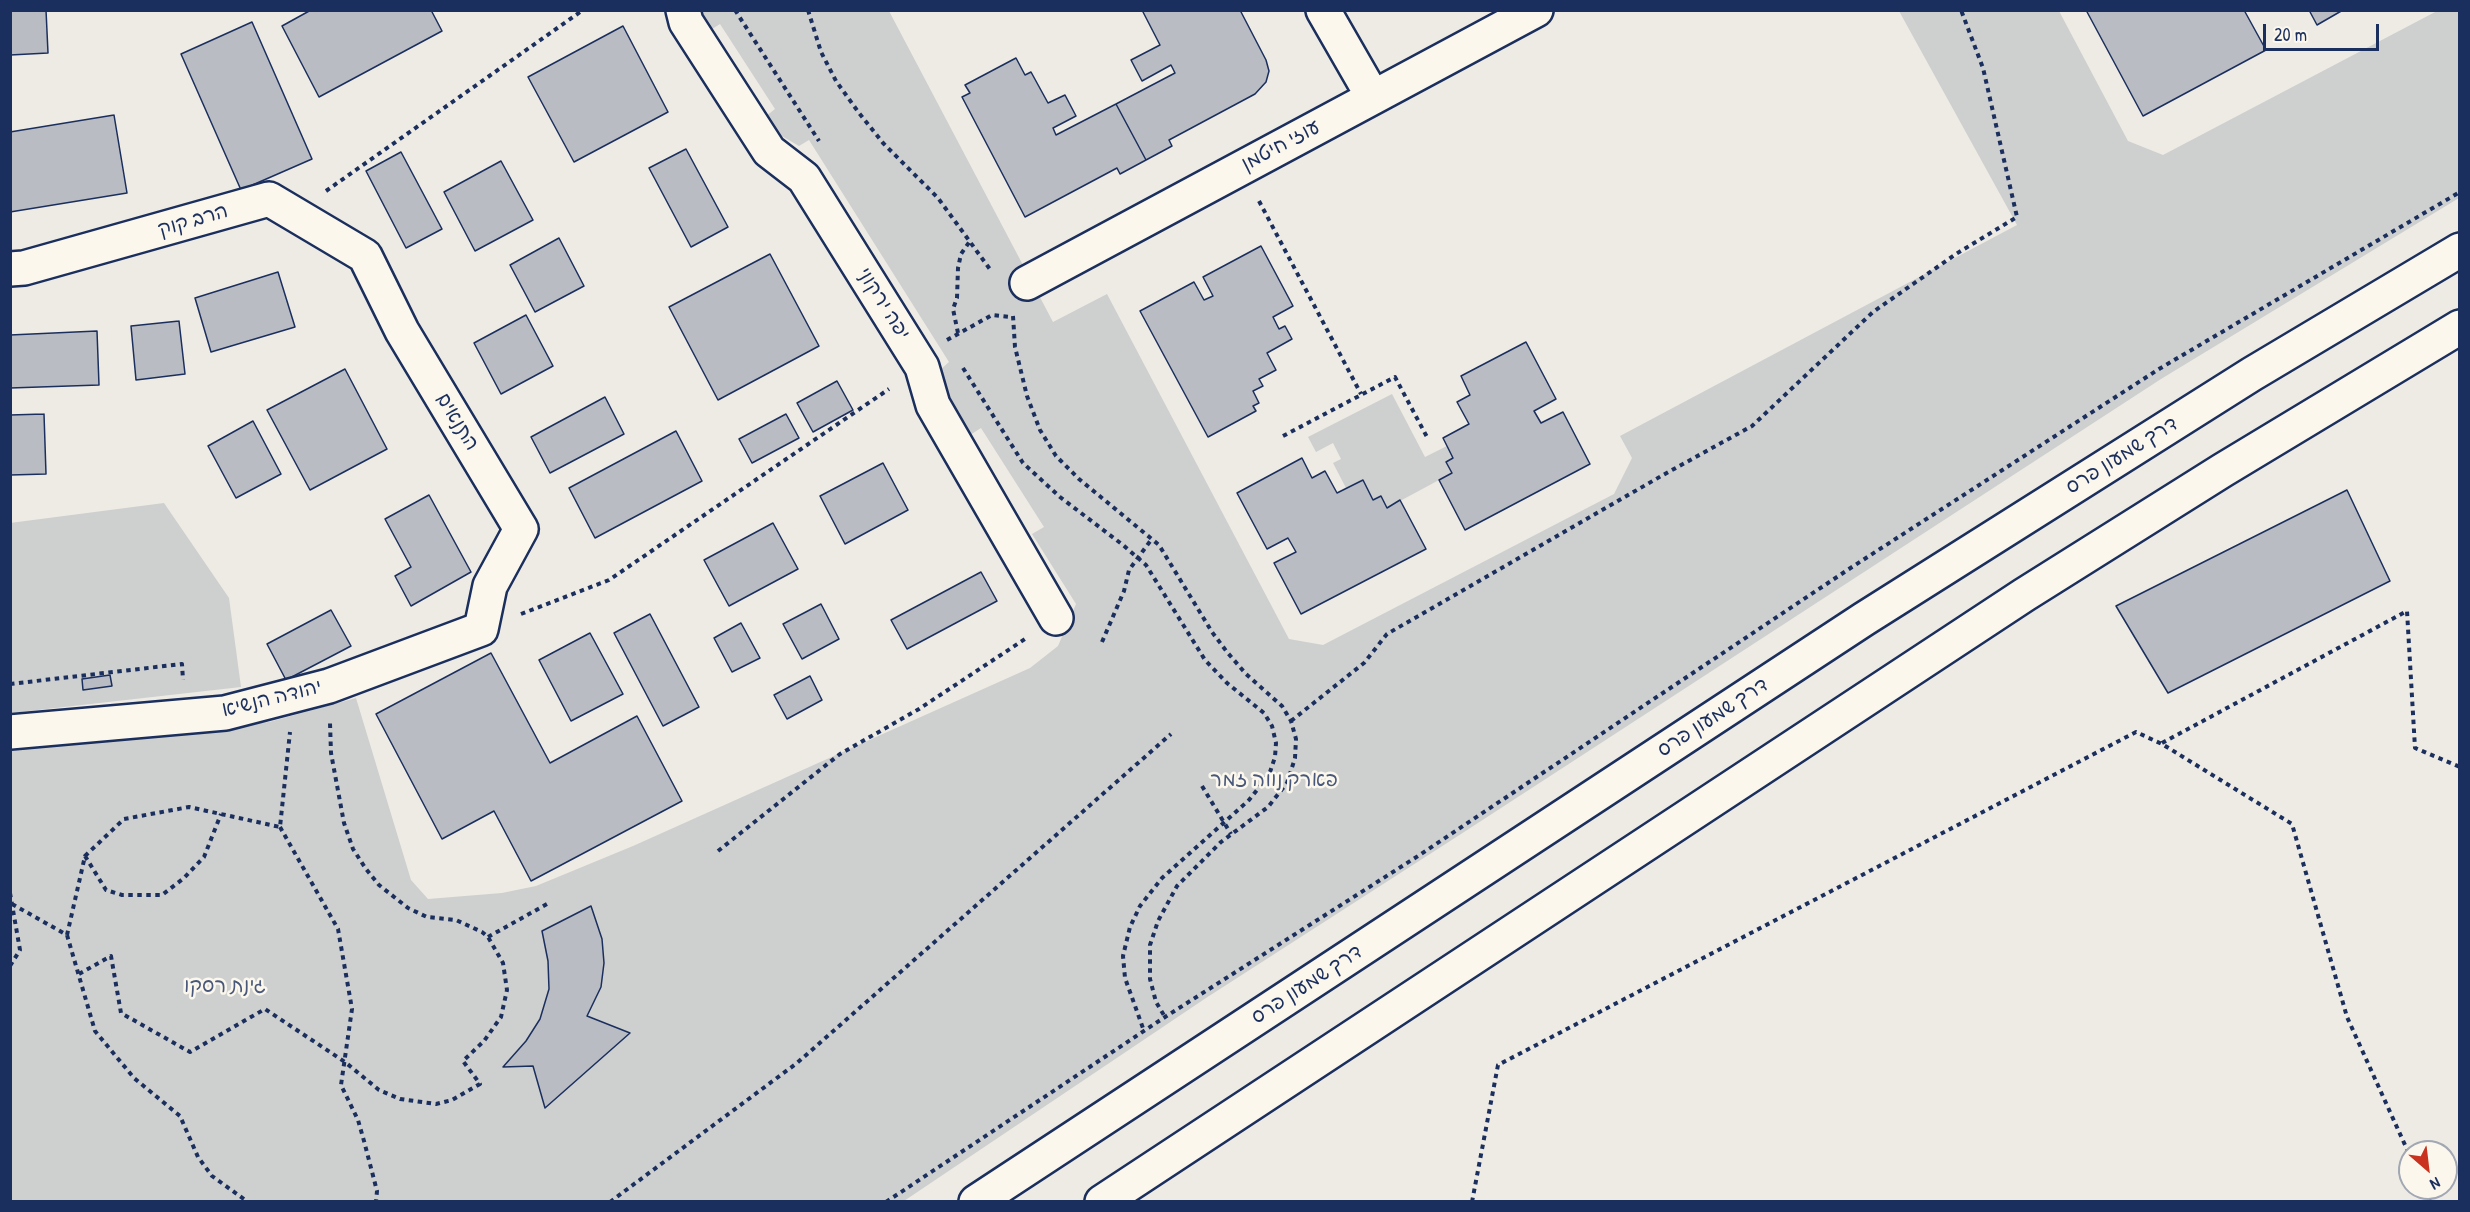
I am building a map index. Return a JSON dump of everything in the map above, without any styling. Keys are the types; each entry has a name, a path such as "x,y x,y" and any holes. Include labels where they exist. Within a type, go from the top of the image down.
{"street":[{"name":"יפה ירקוני","path":"683,10 687,22 769,151 804,178 922,367 933,405 1056,618"},
{"path":"1323,10 1373,98"},
{"name":"עוזי חיטמן","path":"1012,292 1536,10"},
{"name":"הרב קוק","path":"10,269 24,268 269,199 365,256"},
{"name":"דרך שמעון פרס","path":"976,1202 1864,619 2252,374 2460,250"},
{"name":"התנאים","path":"365,256 402,332 521,529 490,586 481,629"},
{"path":"1102,1202 2024,595 2223,470 2460,327"},
{"name":"יהודה הנשיא","path":"10,732 225,713 329,686 481,629"}],"path":[{"path":"293,214 584,10"},
{"path":"808,10 821,52 836,81 859,113 883,143 938,198 1012,292 1015,347 1027,396 1040,430 1056,456 1079,479 1151,540 1168,558 1212,632 1227,652 1246,674 1282,706 1291,721 1296,738 1295,758 1287,783 1268,807 1231,835 1178,886 1158,921 1150,945 1150,979 1156,1002 1165,1017"},
{"path":"1291,721 1364,663 1387,634 1662,475 1752,426 1873,312 1956,254 2017,217 1983,68 1961,10"},
{"path":"886,1202 1165,1017 1418,856 1842,574 2159,369 2460,192"},
{"path":"1259,201 1361,394"},
{"path":"958,333 953,309 961,254 970,241"},
{"path":"951,350 945,341 975,324"},
{"path":"957,360 1023,462 1060,497 1146,565 1205,660 1227,683 1264,713 1272,726 1276,743 1275,757 1270,772 1249,800 1162,878 1140,906 1130,927 1122,956 1125,978 1144,1032"},
{"path":"481,629 609,580 922,367"},
{"path":"1283,436 1395,376 1427,437"},
{"path":"1102,642 1124,591 1128,570 1151,540"},
{"path":"2162,744 2407,611 2415,747 2460,767"},
{"path":"718,851 840,754 920,709 1056,618"},
{"path":"10,684 182,664 188,716"},
{"path":"79,974 111,956 121,1013 190,1052 265,1009 345,1062 379,1090 400,1099 436,1104 452,1100 480,1084 463,1061 484,1041 501,1017 507,990 503,963 488,937 463,922 427,917 408,908 379,885 353,849 344,824 331,753 329,686"},
{"path":"294,695 280,827 338,929 352,1010 341,1085 361,1131 377,1191 376,1202"},
{"path":"1472,1202 1498,1065 2136,732 2162,744 2292,824 2347,1017 2403,1140"},
{"path":"610,1202 797,1063 1171,734"},
{"path":"1202,786 1231,835"},
{"path":"248,1202 212,1176 198,1157 180,1116 134,1078 96,1031 67,935 85,856 124,819 189,807 280,827"},
{"path":"85,856 106,890 122,895 162,895 184,878 204,857 221,814"},
{"path":"10,893 20,950 10,966"},
{"path":"12,904 67,935"},
{"path":"488,937 547,904"}],"green space":[{"path":"697,11 889,11 1053,322 1107,294 1289,639 1323,645 1614,494 1632,458 1620,436 2017,225 1899,11 2059,11 2128,141 2163,155 2437,11 2459,11 2459,198 2161,379 1206,998 904,1201 11,1201 10,750 269,722 356,698 411,880 428,899 502,893 536,886 633,846 1030,668 1058,646 1076,604 1032,534 1044,527 981,428 970,435 946,395 940,370 949,362 809,140 799,146 775,132 765,117 775,109 720,24 709,31"},
{"path":"1392,394 1425,457 1447,446 1453,458 1446,462 1452,473 1387,508 1373,500 1363,480 1346,488 1333,463 1341,459 1333,443 1316,452 1308,437"},
{"path":"164,503 229,598 241,687 11,713 10,523"}],"building":[{"path":"10,10 46,10 48,53 10,55"},
{"path":"311,10 431,10 442,31 319,97 282,26"},
{"path":"1142,10 1240,10 1266,60 1269,71 1266,82 1255,94 1169,140 1172,146 1146,160 1116,104 1175,73 1171,65 1142,81 1131,60 1160,45"},
{"path":"2086,10 2244,10 2266,50 2143,116"},
{"path":"2309,10 2343,10 2317,25"},
{"path":"252,22 312,159 241,190 181,54"},
{"path":"623,26 668,112 574,162 528,77"},
{"path":"1016,58 1025,75 1031,72 1048,103 1065,95 1076,116 1053,128 1056,135 1116,104 1146,160 1120,174 1117,168 1025,217 962,97 970,93 965,85"},
{"path":"114,115 127,193 10,212 10,132"},
{"path":"686,149 728,227 691,247 649,168"},
{"path":"401,152 442,229 406,248 366,171"},
{"path":"501,161 533,220 475,251 444,192"},
{"path":"559,238 584,286 535,312 510,265"},
{"path":"1261,246 1293,306 1273,317 1279,329 1285,326 1292,339 1267,353 1276,370 1259,379 1263,386 1253,391 1259,403 1253,406 1256,411 1208,437 1140,311 1194,282 1204,300 1213,296 1203,277"},
{"path":"770,254 819,346 718,400 669,307"},
{"path":"278,272 295,327 211,352 195,298"},
{"path":"526,315 553,366 501,394 474,343"},
{"path":"179,321 185,374 136,380 131,326"},
{"path":"97,331 99,385 10,388 10,335"},
{"path":"1526,342 1556,399 1534,411 1541,423 1563,412 1590,464 1465,530 1439,480 1452,473 1446,462 1453,458 1443,438 1469,424 1457,402 1470,395 1461,376"},
{"path":"345,369 387,449 310,490 267,410"},
{"path":"837,381 853,410 813,432 797,403"},
{"path":"605,397 624,434 550,473 531,437"},
{"path":"44,414 46,474 10,475 10,415"},
{"path":"786,414 799,438 752,463 739,439"},
{"path":"253,421 281,474 236,498 208,446"},
{"path":"676,431 702,481 595,538 569,488"},
{"path":"1302,458 1312,478 1325,471 1337,493 1363,480 1373,500 1381,496 1387,508 1400,500 1426,549 1301,614 1274,563 1296,552 1288,538 1267,549 1237,493"},
{"path":"883,463 908,510 845,544 820,496"},
{"path":"2347,490 2390,581 2168,693 2116,606"},
{"path":"429,495 471,572 411,606 395,576 411,567 385,519"},
{"path":"773,523 798,569 729,606 704,560"},
{"path":"981,572 997,601 907,649 891,620"},
{"path":"821,604 839,639 802,659 783,624"},
{"path":"331,610 351,646 286,680 267,644"},
{"path":"650,614 699,707 663,726 614,633"},
{"path":"741,623 760,658 732,672 714,638"},
{"path":"590,633 623,694 571,721 539,660"},
{"path":"491,653 550,763 637,716 682,801 531,881 494,811 442,839 376,714"},
{"path":"110,675 112,686 83,690 82,679"},
{"path":"810,676 822,700 787,719 774,695"},
{"path":"591,906 602,939 604,963 601,987 587,1016 630,1033 545,1108 533,1066 503,1067 526,1041 540,1019 549,989 548,961 542,931"}],"park label":[{"name":"פארק נווה זמר","path":"1274,781"},
{"name":"גינת רסקו","path":"225,987"}]}
